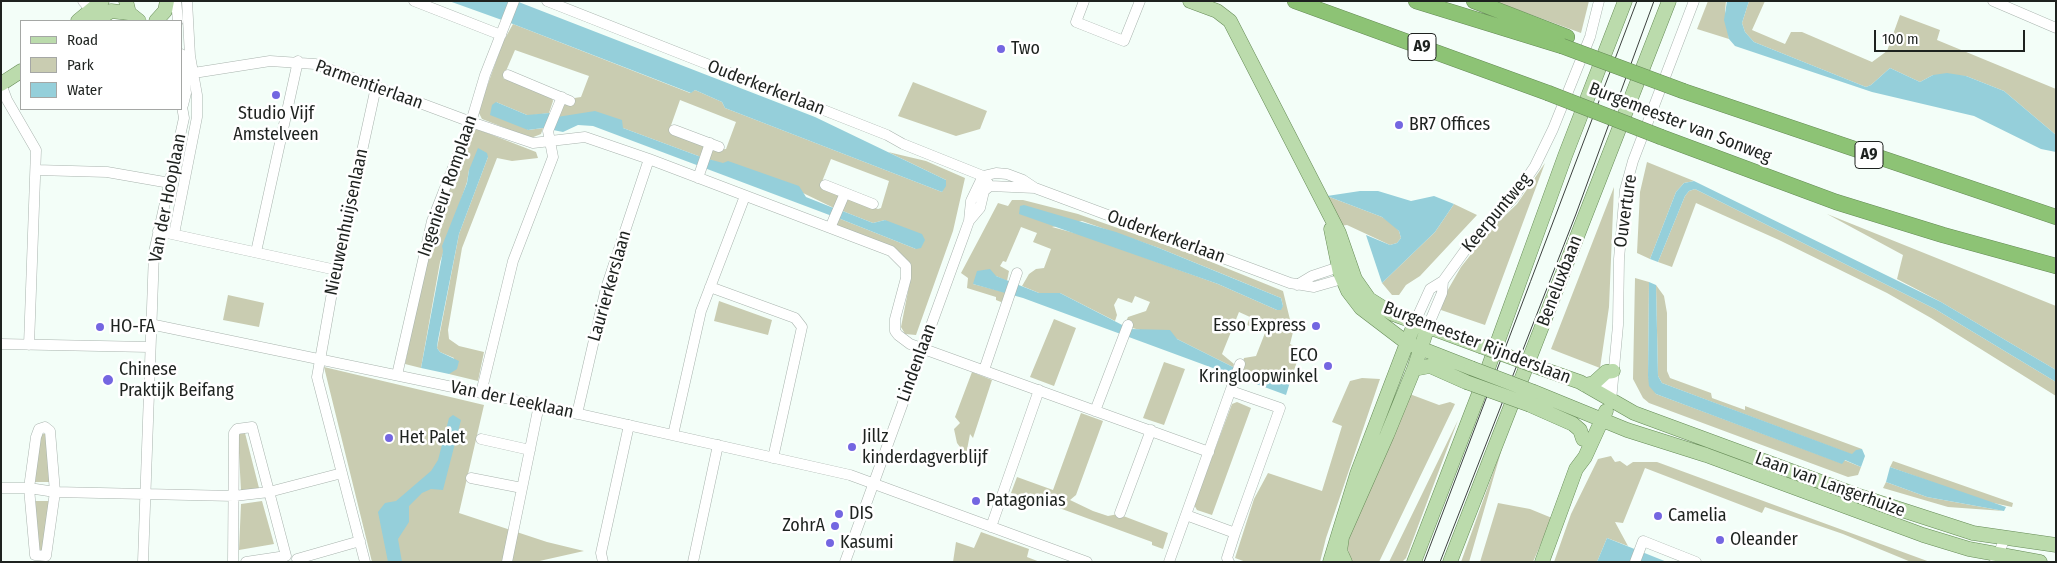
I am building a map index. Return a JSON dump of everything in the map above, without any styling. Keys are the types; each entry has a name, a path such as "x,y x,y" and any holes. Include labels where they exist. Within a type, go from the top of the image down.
{"highway":[{"name":"Burgemeester van Sonweg","path":"1295,1 1548,93 1836,202 1943,235 2055,266"},
{"name":"Burgemeester van Sonweg","path":"1416,1 1522,32 1565,41 1684,86 1700,96 2056,217"},
{"name":"A9","path":"1474,1 1565,41"}],"main road":[{"path":"157,20 165,12 166,1"},
{"name":"Burgemeester Rijnderslaan","path":"1190,1 1217,11 1230,21 1330,221 1341,239 1345,275 1369,299 1377,306 1421,324 1585,385 1606,398"},
{"name":"Beneluxbaan","path":"1414,562 1478,396 1565,156 1625,1"},
{"name":"Beneluxbaan","path":"1450,562 1669,1"},
{"path":"80,20 95,12 132,12"},
{"path":"1,84 20,72"},
{"name":"Burgemeester Rijnderslaan","path":"1330,221 1354,300 1361,308 1407,343 1468,375 1532,398 1598,417"},
{"path":"1330,562 1352,489 1407,343 1421,324"},
{"path":"1345,562 1340,551 1342,537 1414,369 1421,349 1421,324"},
{"path":"1421,349 1430,366"},
{"path":"1414,369 1430,366 1468,375"},
{"path":"1585,385 1594,383 1606,372 1613,371"},
{"path":"1532,398 1573,424 1580,430 1583,439"},
{"path":"1576,469 1585,457 1606,398"},
{"name":"Laan van Langerhuize","path":"1606,398 1634,413 1862,498 1973,533 2056,545"},
{"path":"1542,562 1576,469 1583,439 1598,417"},
{"name":"Laan van Langerhuize","path":"1598,417 1923,535 2003,559 2040,562"}],"street":[{"path":"176,1 178,20"},
{"path":"186,74 185,34 187,1"},
{"path":"414,1 501,35"},
{"name":"Ingenieur Romplaan","path":"397,375 432,221 471,122 504,22 514,1"},
{"name":"Ouderkerkerlaan","path":"547,1 887,135 903,144 983,176 996,173 1007,174 1035,188 1297,285 1314,287 1345,275"},
{"path":"1084,1 1076,22 1124,41 1140,1"},
{"name":"Keerpuntweg","path":"1421,324 1442,293 1444,281 1469,245 1514,197 1536,166 1554,129 1590,37 1599,1"},
{"name":"Ouverture","path":"1606,398 1608,377 1613,371 1618,325 1619,259 1625,190 1633,161 1694,1"},
{"path":"1993,1 2055,25"},
{"name":"Van der Hooplaan","path":"174,234 197,117 197,95 186,74 182,58"},
{"path":"256,252 298,61"},
{"name":"Parmentierlaan","path":"186,74 270,62 298,61 315,64 533,143 550,136 585,137 699,175 745,196 832,223 891,251 906,266 906,278 895,330 898,335 910,344 923,347"},
{"name":"Van der Hooplaan","path":"143,562 149,347 154,252 184,118 182,103 186,93 186,74"},
{"path":"481,393 513,260 553,157 550,136 556,110 566,99 508,75"},
{"path":"1,84 4,101 36,150 29,344"},
{"name":"Nieuwenhuijsenlaan","path":"365,562 317,377 336,270 376,86"},
{"path":"674,130 712,146 699,175"},
{"name":"Laurierkerslaan","path":"577,414 606,288 649,159"},
{"path":"36,170 107,172 170,183"},
{"path":"983,176 990,186"},
{"name":"Lindenlaan","path":"844,562 969,221 971,201 983,176"},
{"path":"825,185 873,204"},
{"name":"Ouderkerkerlaan","path":"990,186 1007,185 1018,189 1035,188"},
{"name":"Lindenlaan","path":"969,221 980,208 984,191 990,186"},
{"path":"832,223 845,193"},
{"path":"673,436 701,311 745,196"},
{"path":"158,231 336,270"},
{"path":"984,370 1016,276"},
{"path":"710,287 795,318 802,327 773,458"},
{"name":"Van der Leeklaan","path":"150,324 539,405 850,475 1087,562"},
{"path":"1095,411 1128,325"},
{"path":"1,344 149,347"},
{"path":"923,347 1209,452"},
{"path":"1169,562 1240,364"},
{"path":"1229,562 1227,558 1235,533 1280,408 1232,386"},
{"path":"991,527 1039,390"},
{"path":"507,562 539,405"},
{"path":"602,562 601,553 629,426"},
{"path":"45,427 50,431 55,492 46,556 35,555 29,488 36,437 39,429 45,427"},
{"path":"233,562 234,433 237,429 252,427 286,556 246,562"},
{"path":"1120,513 1151,430"},
{"path":"481,438 530,450"},
{"path":"693,562 718,445"},
{"path":"1,488 29,488 55,492 234,496 269,492 342,474"},
{"path":"471,478 522,488"},
{"path":"1186,515 1235,533"},
{"path":"2003,559 2005,538"},
{"path":"2003,559 2020,540"},
{"path":"297,559 360,541"},
{"path":"1634,562 1642,545 1696,562"}],"green space":[{"path":"1494,1 1589,1 1581,33"},
{"path":"1708,1 1726,1 1725,11 1729,39 1697,29"},
{"path":"1749,1 1765,1 1752,30 1785,44 1791,32 1802,32 1872,62 1887,51 1900,15 1940,30 1937,40 2056,89 2056,135 2004,91 1966,76 1933,75 1920,82 1890,68 1871,85 1866,87 1754,42 1745,32 1742,23"},
{"path":"513,24 690,93 695,90 722,102 725,108 942,192 946,180 888,152 926,161 965,178 953,231 916,335 905,334 901,327 911,276 910,267 836,225 838,218 916,249 885,220 873,223 840,210 844,201 849,199 878,209 881,208 889,181 831,159 821,184 841,195 836,209 803,193 708,159 711,150 726,149 736,122 680,100 669,131 702,144 705,148 701,157 623,128 557,117 568,99 581,97 589,76 515,50 503,78 551,95 553,101 549,113 527,115 496,102 528,130 543,128 541,134 531,138 482,119 479,113 480,106 503,42"},
{"path":"913,82 987,111 980,129 956,136 898,116"},
{"path":"477,129 536,152 538,158 512,161 497,158 462,248 448,330 449,339 459,346 484,352 478,381 449,374 454,358 440,352 437,348 459,234 488,157 469,170 467,182 440,262 421,368 405,364 430,240 471,131"},
{"path":"1647,162 1694,181 1684,183 1676,192 1650,259 1637,253 1640,192"},
{"path":"1545,163 1485,325 1441,310 1442,300 1461,267 1491,229 1517,204"},
{"path":"1614,187 1609,307 1600,368 1551,349"},
{"path":"1695,189 1935,309 2056,382 2056,396 1931,318 1887,293 1779,240 1696,203 1672,267 1658,262 1685,196 1689,191"},
{"path":"1327,196 1382,217 1393,224 1399,231 1401,238 1397,243 1390,245 1347,225 1339,226"},
{"path":"1012,200 1023,200 1078,214 1194,255 1283,291 1293,332 1290,344 1301,350 1291,379 1241,371 1244,358 1256,356 1265,333 1247,325 1250,317 1239,312 1222,354 1234,364 1233,367 1177,339 1124,326 1128,317 1146,311 1150,302 1135,296 1132,303 1118,298 1114,305 1117,315 1115,321 1060,293 1039,293 1022,286 1029,274 1036,269 1044,268 1051,249 1033,242 1037,233 1021,227 1006,262 1003,261 1000,266 1009,271 1007,281 996,276 973,284 1008,293 1005,300 1001,302 996,300 996,297 967,288 968,278 961,273 998,203 1008,206","holes":["1082,221 1159,248 1281,298 1283,306 1277,310 1218,284 1082,235 1052,227"]},
{"path":"1454,204 1477,215 1420,276 1406,285 1399,295 1392,295 1382,283 1435,232"},
{"path":"1827,214 2056,306 2056,370 1941,302 1897,279 1903,255"},
{"path":"1635,278 1649,282 1648,376 1656,394 1841,463 1844,460 1861,467 1858,475 1848,477 1649,403 1643,398 1633,379"},
{"path":"1656,285 1664,296 1667,313 1667,371 1670,378 1711,393 1712,398 1745,410 1745,406 1862,449 1853,455 1662,383 1658,376"},
{"path":"228,295 264,303 259,327 223,320"},
{"path":"719,301 772,320 768,335 714,321"},
{"path":"1054,319 1076,328 1054,386 1030,377"},
{"path":"1164,362 1185,369 1164,425 1143,418"},
{"path":"324,367 484,405 459,513 547,542 584,551 535,562 372,562"},
{"path":"972,372 992,380 973,438 970,434 966,455 957,443 954,429 960,423 955,417"},
{"path":"1362,378 1380,379 1326,538 1320,562 1246,562 1235,558 1254,499 1268,473 1322,491 1342,426 1332,422 1350,381"},
{"path":"1407,393 1439,405 1450,402 1455,404 1379,562 1350,562 1346,537"},
{"path":"1237,402 1251,408 1212,515 1197,510 1194,505 1232,404"},
{"path":"1081,413 1103,421 1076,495 1070,500 1093,511 1108,516 1118,514 1168,533 1163,549 1152,545 1152,542 1021,494 1019,496 1011,493 1017,477 1053,490"},
{"path":"1458,420 1406,558 1402,562 1389,562"},
{"path":"245,433 259,488 241,491 238,434"},
{"path":"40,434 45,434 48,444 51,482 35,482"},
{"path":"1503,445 1469,562 1461,562"},
{"path":"1611,456 1615,462 1620,461 1627,466 1633,462 1657,462 1930,562 1911,562 1843,534 1765,507 1762,513 1645,468 1623,523 1615,522 1628,546 1607,538 1597,562 1554,562 1571,514 1598,459"},
{"path":"1893,461 2013,503 2012,507 1984,501 1890,467"},
{"path":"1886,482 1927,497 2004,511 1948,507 1883,488"},
{"path":"33,501 51,501 43,550 38,550"},
{"path":"262,501 274,544 239,550 241,504"},
{"path":"1498,503 1530,509 1552,518 1533,562 1480,562"},
{"path":"981,532 1029,549 1027,557 1040,562 953,562 956,542 974,548"}],"water":[{"path":"449,1 516,1 815,117 946,180 946,186 942,192 725,108 722,102 695,90 691,93"},
{"path":"1727,1 1749,1 1742,23 1745,32 1754,42 1866,87 1871,85 1890,68 1920,82 1933,75 1947,73 1966,76 2004,91 2056,135 2056,152 2041,149 1974,116 1872,92 1735,46 1729,39 1724,20"},
{"path":"496,102 527,115 549,113 557,117 595,111 622,120 623,128 701,157 723,163 728,161 799,186 806,197 836,209 832,216 593,126 578,125 563,132 543,128 528,130 490,115 492,105"},
{"path":"478,148 487,153 488,157 459,234 438,340 437,348 440,352 459,361 457,369 449,374 421,368 443,251 442,246 467,183 469,170"},
{"path":"1694,181 1941,302 2056,370 2056,382 1935,309 1695,189 1689,191 1685,196 1658,262 1650,259 1676,192 1684,183"},
{"path":"1360,191 1378,191 1411,201 1434,196 1454,204 1435,232 1382,283 1366,235 1390,245 1397,243 1401,238 1399,231 1382,217 1327,196"},
{"path":"1024,205 1116,232 1159,248 1281,298 1283,306 1281,310 1277,310 1218,284 1019,214 1020,206"},
{"path":"840,210 873,223 885,220 922,234 925,240 921,248 916,249 838,218"},
{"path":"990,269 996,276 1039,293 1060,293 1130,329 1170,330 1177,339 1241,371 1291,379 1286,395 1023,298 973,284 977,271"},
{"path":"1649,282 1656,285 1658,376 1662,383 1852,454 1856,450 1862,449 1865,456 1861,467 1845,460 1842,464 1656,394 1649,386 1648,376"},
{"path":"453,415 461,420 443,490 431,489 422,493 409,506 409,522 398,539 402,562 388,562 378,512 385,503 396,501 431,471 438,460 449,418"},
{"path":"1890,467 2006,507 2004,511 1927,497 1886,482"},
{"path":"1607,538 1667,562 1597,562"}],"tram line":[{"path":"1424,562 1637,1"},
{"path":"1440,562 1576,214 1654,1"}],"place":[{"name":"Two","path":"1001,49"},
{"name":"Studio Vijf Amstelveen","path":"276,95"},
{"name":"BR7 Offices","path":"1399,125"},
{"name":"Esso Express","path":"1316,326"},
{"name":"HO-FA","path":"100,327"},
{"name":"ECO Kringloopwinkel","path":"1328,366"},
{"name":"Chinese Praktijk Beifang","path":"108,380"},
{"name":"Het Palet","path":"389,438"},
{"name":"Jillz kinderdagverblijf","path":"852,447"},
{"name":"Patagonias","path":"976,501"},
{"name":"DIS","path":"839,514"},
{"name":"Camelia","path":"1658,516"},
{"name":"ZohrA","path":"835,526"},
{"name":"Oleander","path":"1720,540"},
{"name":"Kasumi","path":"830,543"}]}
